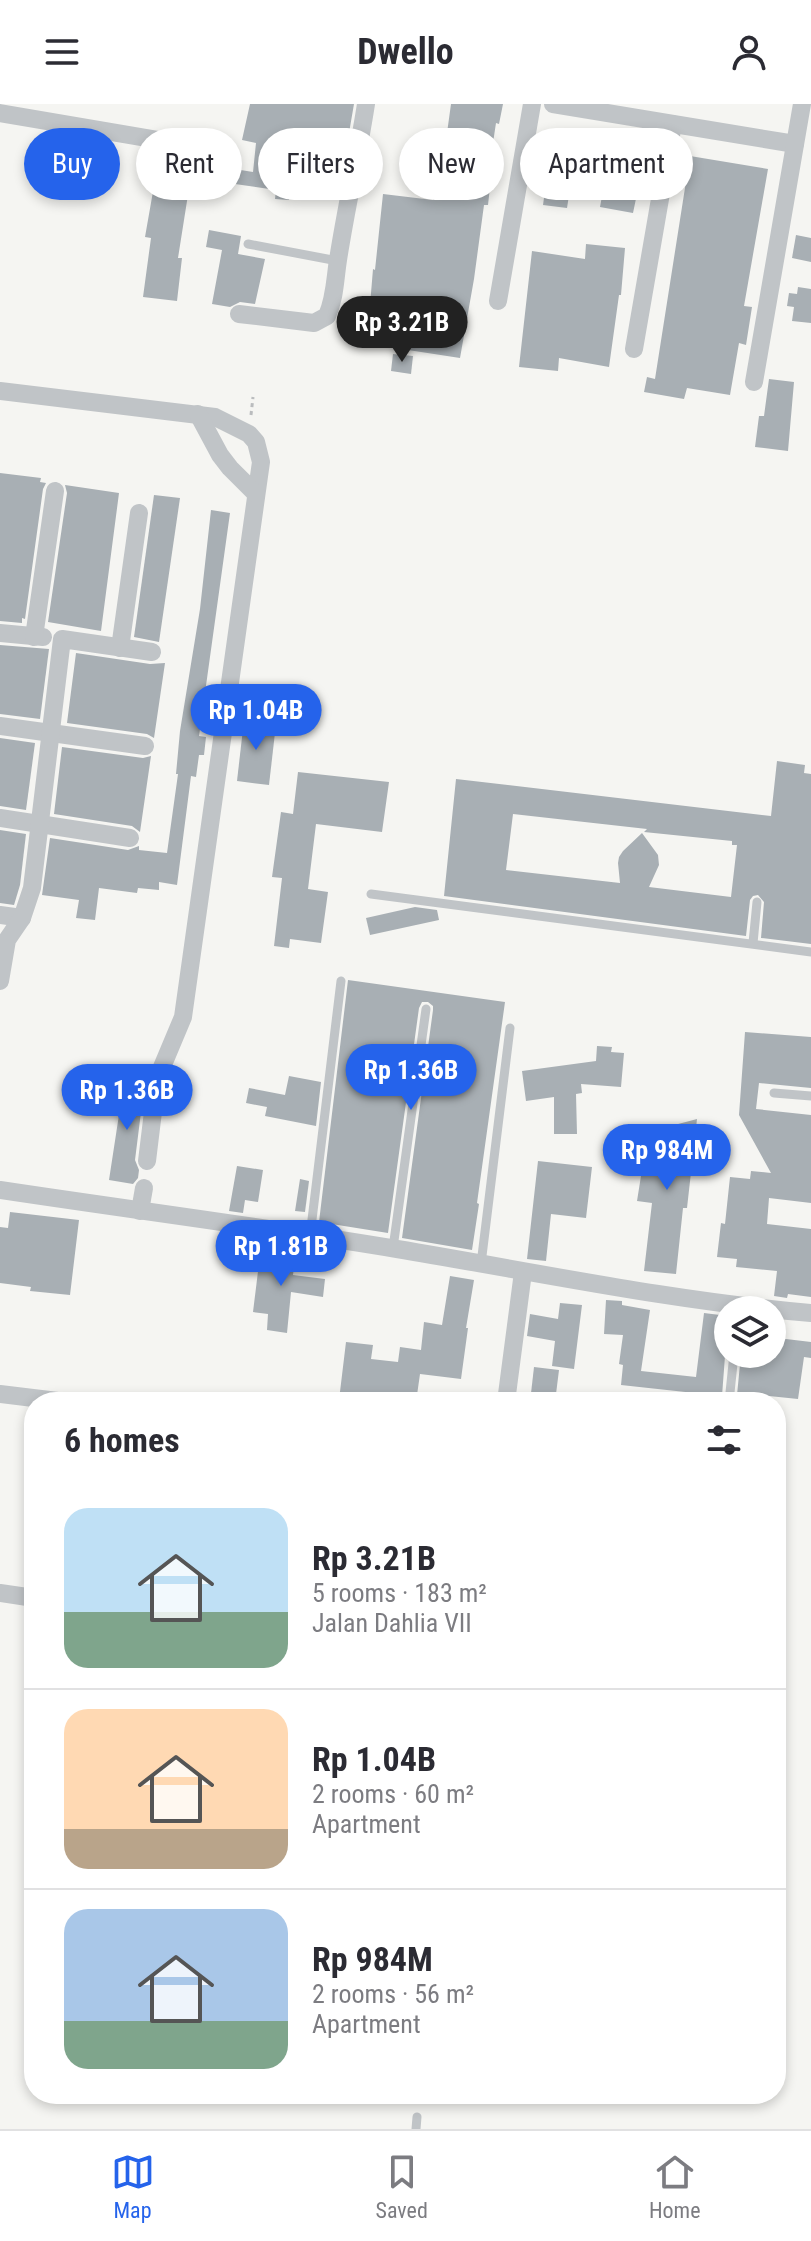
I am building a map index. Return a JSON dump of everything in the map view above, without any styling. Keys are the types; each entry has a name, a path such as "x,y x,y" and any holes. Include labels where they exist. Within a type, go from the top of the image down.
{"street":[{"path":"239,314 314,323 327,316 331,308 366,104"},
{"path":"498,301 532,104"},
{"path":"553,104 795,144"},
{"path":"754,382 802,104"},
{"path":"0,113 136,136"},
{"path":"634,349 673,124"},
{"path":"0,391 215,417 249,434 256,442 261,462 183,1017 157,1079 147,1161"},
{"path":"198,414 220,455 256,494"},
{"path":"34,637 55,491"},
{"path":"120,648 139,513"},
{"path":"0,633 152,652"},
{"path":"0,981 7,940 22,918 32,888 62,639"},
{"path":"0,726 145,746"},
{"path":"0,818 130,838"},
{"path":"0,915 22,918"},
{"path":"140,1211 144,1188"},
{"path":"0,1190 393,1248 714,1304"},
{"path":"507,1392 523,1272"},
{"path":"786,1311 811,1313"},
{"path":"0,1394 24,1397"},
{"path":"0,1593 24,1597"}],"lane":[{"path":"248,244 338,261"},
{"path":"371,894 811,952"},
{"path":"753,943 757,902"},
{"path":"310,1236 341,981"},
{"path":"393,1248 426,1009"},
{"path":"481,1264 510,1028"},
{"path":"774,1093 811,1096"},
{"path":"730,1392 733,1368"},
{"path":"416,2129 417,2117"}],"building":[{"path":"250,104 354,104 350,128 258,128 258,187 242,185 242,170 253,172 256,143 242,140"},
{"path":"451,104 503,104 495,128 448,128"},
{"path":"693,156 768,169 744,306 752,307 746,345 739,343 730,395 687,388 684,399 644,392 647,377 655,379 683,200 693,200"},
{"path":"383,194 399,196 399,200 489,200 488,205 484,205 460,358 408,350 411,330 385,327 383,341 362,338 367,304 370,305"},
{"path":"151,200 187,200 178,258 182,258 177,301 143,297 151,238 145,237"},
{"path":"544,200 568,200 567,208 543,205"},
{"path":"601,200 636,200 633,213 600,207"},
{"path":"209,230 241,236 238,254 265,259 255,304 240,302 230,307 212,304 222,250 206,247"},
{"path":"796,235 811,238 811,262 792,258"},
{"path":"586,244 625,248 609,367 559,358 558,371 519,367 532,251 585,259"},
{"path":"798,287 811,289 811,323 792,321 794,307 787,306 789,293 797,294"},
{"path":"393,354 413,356 411,374 391,371"},
{"path":"769,379 794,382 788,451 755,447 759,416 764,416"},
{"path":"0,473 41,478 40,482 46,483 22,623 0,621"},
{"path":"65,485 119,493 101,631 48,622 67,493"},
{"path":"154,495 180,498 159,642 134,637"},
{"path":"211,510 230,513 199,736 206,737 204,755 199,755 196,777 191,776 177,885 159,882 159,890 138,888 137,893 99,888 95,920 76,918 79,900 42,895 50,838 128,850 139,846 139,850 167,853 178,774 180,731 200,609"},
{"path":"0,645 49,649 40,719 0,714"},
{"path":"76,653 150,664 165,663 154,738 147,734 67,723"},
{"path":"244,720 276,724 269,785 237,781"},
{"path":"0,738 35,743 26,810 0,806"},
{"path":"62,747 143,758 151,756 140,832 132,826 54,814"},
{"path":"777,761 805,765 804,773 811,774 811,944 761,938 764,902 758,895 750,900 746,936 444,896 456,779 771,816","holes":["513,814 647,829 644,832 732,841 732,845 737,845 731,897 649,887 659,865 658,855 642,833 619,857 620,883 506,870"]},
{"path":"298,772 389,782 382,832 316,824 308,889 328,892 321,943 290,939 289,948 274,946 282,878 272,877 281,812 293,814"},
{"path":"0,830 26,834 20,885 14,905 0,903"},
{"path":"415,907 437,910 439,920 370,935 366,918"},
{"path":"348,980 505,1002 472,1250 402,1238 433,1010 428,1002 422,1002 419,1008 388,1233 319,1222"},
{"path":"745,1032 811,1037 811,1088 759,1083 756,1109 811,1115 811,1203 769,1198 767,1224 811,1229 811,1297 774,1296 777,1271 736,1267 737,1259 717,1257 721,1223 725,1224 730,1177 750,1179 751,1171 771,1173 739,1115"},
{"path":"597,1046 612,1047 611,1052 624,1053 621,1087 581,1084 582,1093 576,1094 577,1134 554,1134 554,1097 526,1101 522,1071 596,1061"},
{"path":"126,1069 141,1071 136,1112 141,1112 135,1160 139,1170 133,1184 109,1180"},
{"path":"289,1076 321,1082 316,1126 265,1116 267,1107 246,1103 249,1088 285,1095"},
{"path":"697,1119 676,1274 644,1271 652,1203 637,1201 648,1132"},
{"path":"538,1161 592,1167 586,1218 551,1214 546,1261 527,1259"},
{"path":"237,1166 263,1170 258,1202 245,1200 243,1213 229,1211"},
{"path":"300,1179 309,1181 305,1212 295,1211"},
{"path":"10,1212 79,1220 70,1295 30,1291 31,1287 0,1283 0,1227 8,1228"},
{"path":"261,1247 274,1249 273,1255 295,1257 293,1275 325,1279 323,1297 291,1292 287,1333 267,1330 268,1314 253,1312"},
{"path":"450,1276 474,1280 461,1379 420,1374 417,1392 340,1392 346,1342 373,1345 371,1359 398,1362 400,1347 421,1350 424,1322 442,1325"},
{"path":"606,1300 622,1301 622,1305 650,1310 641,1371 696,1377 704,1313 714,1314 714,1368 724,1368 722,1392 685,1392 621,1385 623,1365 619,1364 623,1335 604,1334"},
{"path":"560,1303 582,1305 574,1369 552,1366 555,1341 527,1336 530,1314 558,1319"},
{"path":"786,1339 811,1342 811,1358 804,1357 798,1399 786,1398 786,1392 737,1392 740,1368 786,1368"},
{"path":"534,1367 559,1370 556,1392 531,1392"}]}
